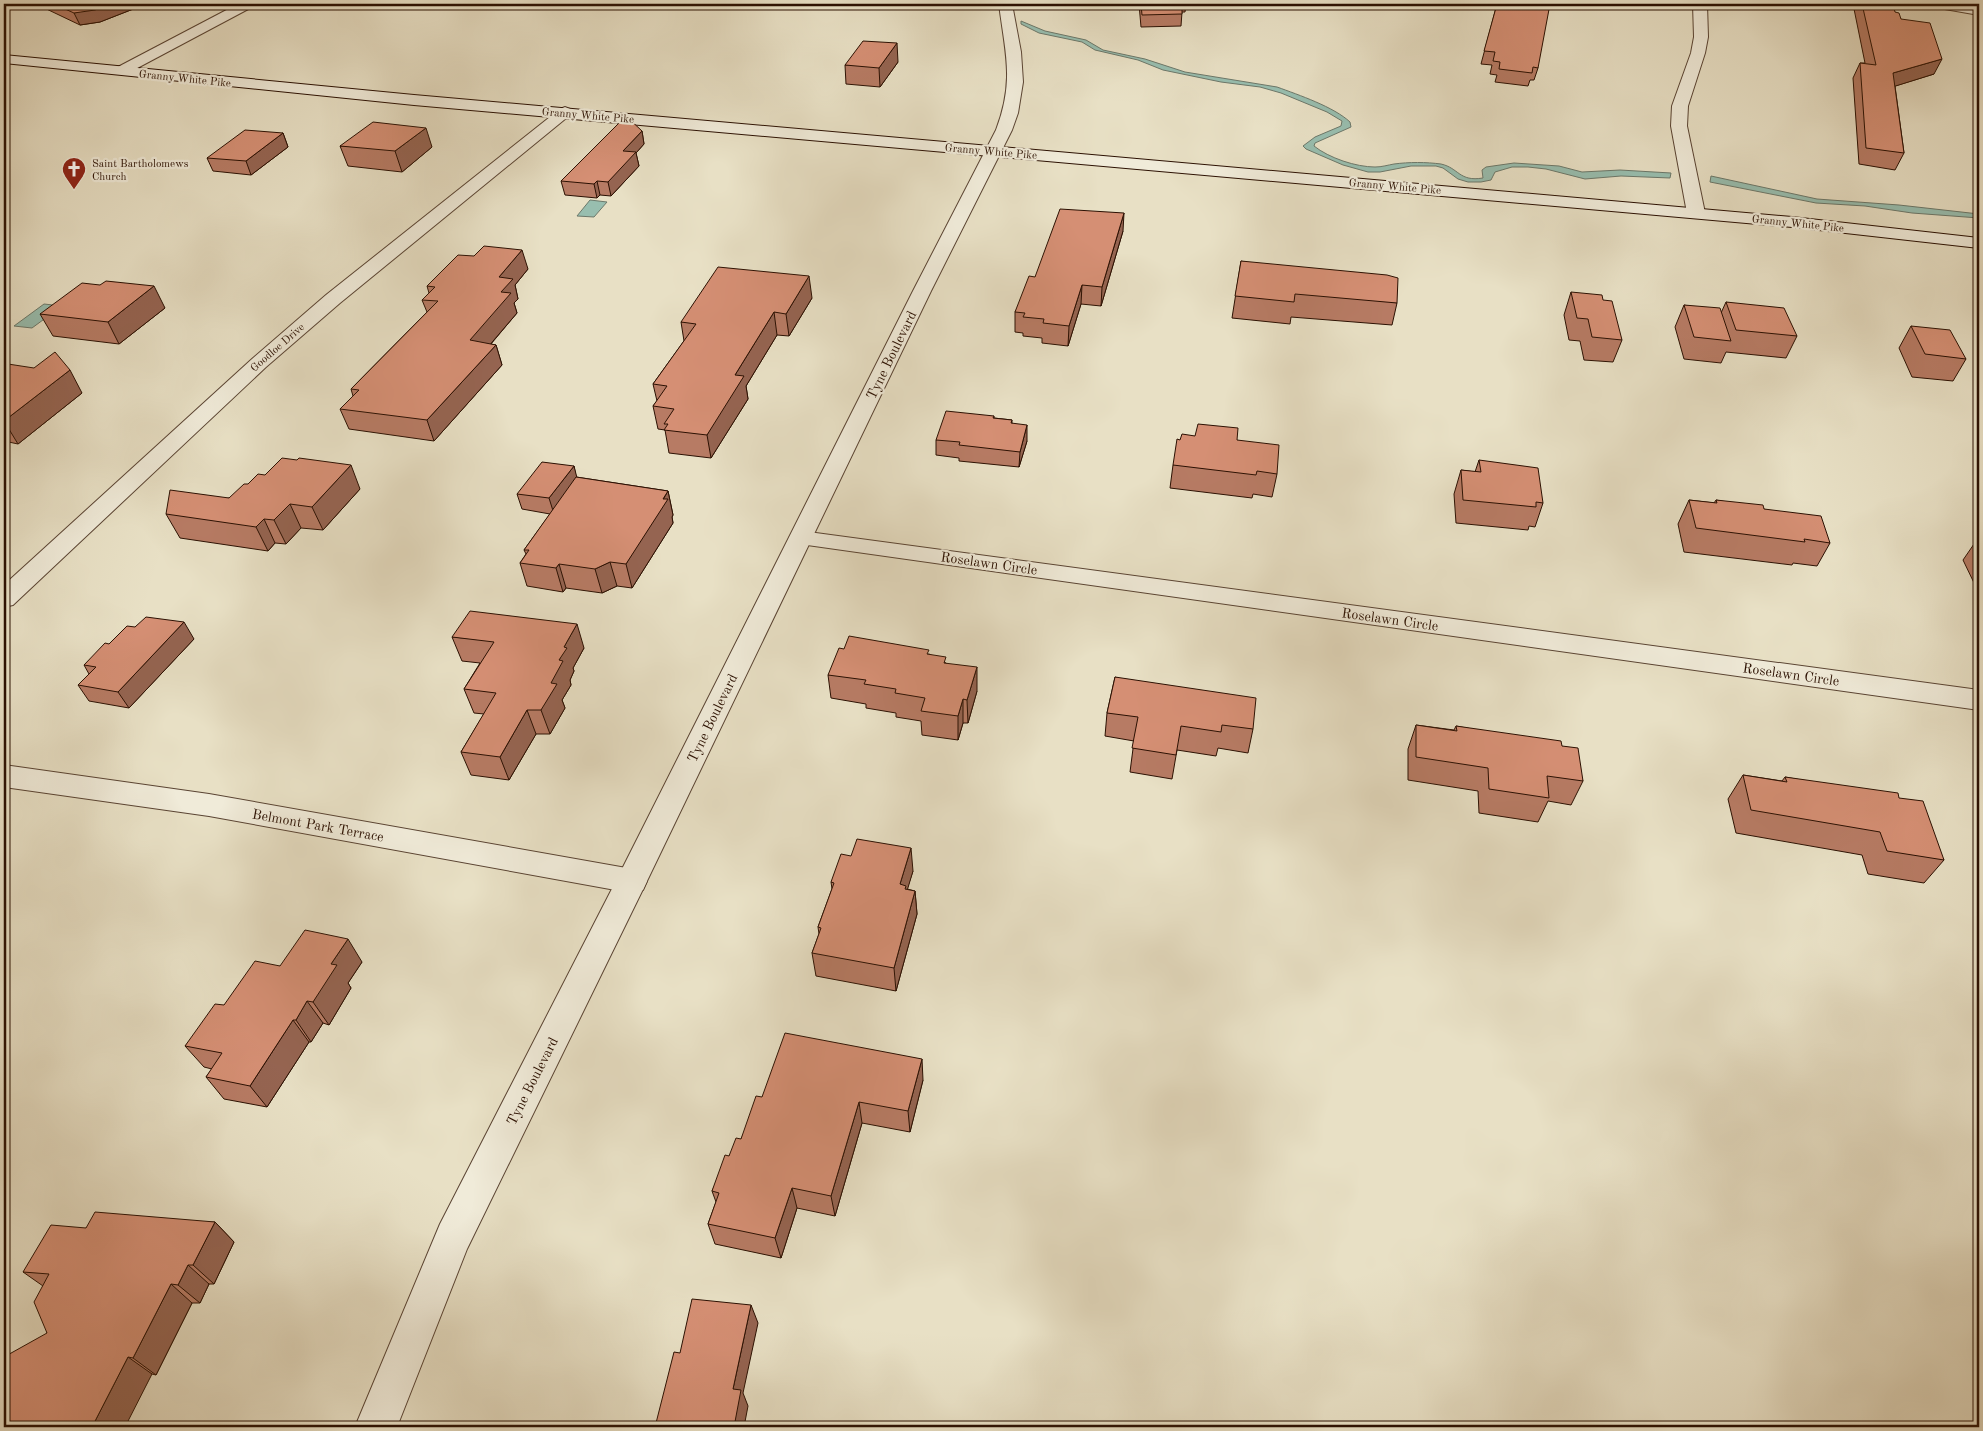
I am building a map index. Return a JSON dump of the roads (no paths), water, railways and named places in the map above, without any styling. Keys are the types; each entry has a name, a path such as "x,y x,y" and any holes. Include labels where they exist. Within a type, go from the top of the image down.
{"street":[{"path":"120,72 247,4"},
{"name":"Tyne Boulevard","path":"376,1427 402,1358 453,1237 632,881 922,291 995,152 1009,119 1017,82 1011,31 1005,4"},
{"path":"1696,213 1679,126 1680,106 1699,45 1700,4"},
{"path":"1939,4 1979,11"},
{"name":"Granny White Pike","path":"4,59 120,72 995,152 1696,213 1979,243"},
{"name":"Goodloe Drive","path":"4,599 333,298 565,112"},
{"name":"Roselawn Circle","path":"801,538 1979,700"},
{"name":"Belmont Park Terrace","path":"4,776 175,799 632,881"}],"place":[{"name":"Saint Bartholomews Church","path":"74,190"}]}
